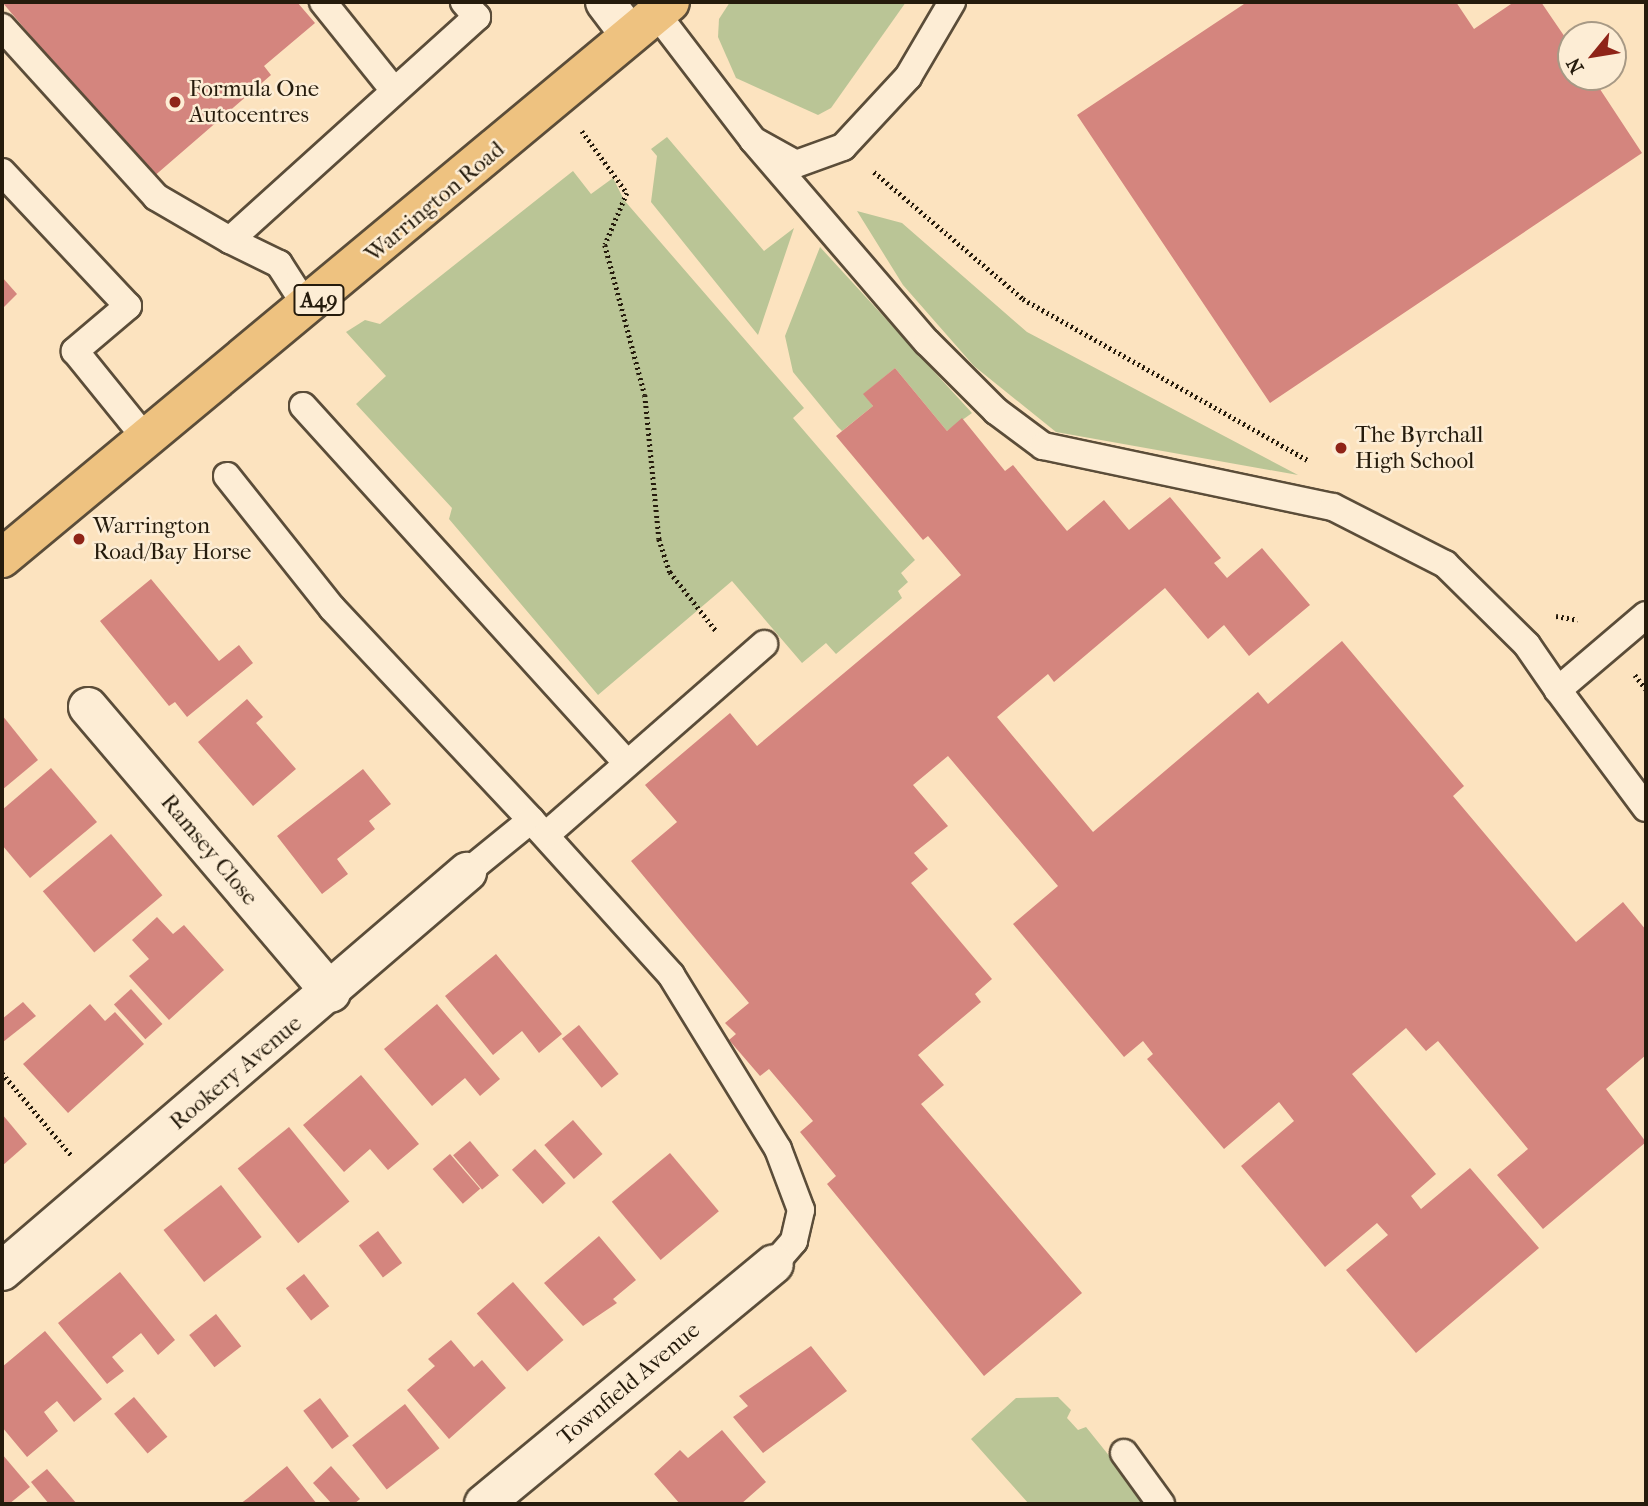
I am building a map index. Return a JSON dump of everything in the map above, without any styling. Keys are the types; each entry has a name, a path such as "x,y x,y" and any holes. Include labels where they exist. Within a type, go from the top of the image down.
{"main road":[{"name":"Warrington Road","path":"2,558 308,309 652,16"}],"street":[{"path":"605,2 652,16"},
{"name":"Ramsey Close","path":"88,707 331,993"},
{"name":"Rookery Avenue","path":"2,1271 331,993 467,872"},
{"name":"Townfield Avenue","path":"484,1504 774,1264"}],"lane":[{"path":"323,2 392,88"},
{"path":"230,240 392,88 477,17 464,2"},
{"path":"752,140 796,164 843,147 908,77 952,2"},
{"path":"652,16 752,140 928,342 996,411 1043,446 1333,507 1445,564 1527,645 1646,808"},
{"path":"2,27 156,197 230,240 279,264 308,309"},
{"path":"2,172 128,306 75,351 147,440"},
{"path":"303,405 626,762"},
{"path":"227,476 332,608 539,827 671,975 778,1149 801,1210 794,1241 774,1264"},
{"path":"1558,690 1646,615"},
{"path":"467,872 539,827 626,762 764,644"},
{"path":"1124,1453 1160,1504"}],"path":[{"path":"557,98 626,193 605,245 645,395 659,539 670,572 742,662"},
{"path":"843,147 1023,299 1319,466"},
{"path":"1544,606 1554,616 1593,622 1612,645"},
{"path":"2,1073 100,1189"}],"green space":[{"path":"730,2 906,2 831,108 818,115 736,78 718,37 719,19"},
{"path":"667,137 764,251 794,228 758,335 651,202 657,156 651,149"},
{"path":"573,171 591,194 613,178 624,200 804,408 793,418 915,560 901,573 908,582 898,591 902,598 836,654 826,643 802,663 732,581 598,695 449,519 452,508 356,404 386,376 346,332 365,320 380,324"},
{"path":"857,211 902,223 1027,332 1298,475 1056,432 974,366 903,285"},
{"path":"820,247 972,413 947,431 895,368 864,394 873,406 842,431 838,427 793,372 785,336"},
{"path":"1058,1397 1071,1410 1067,1418 1078,1430 1086,1427 1148,1504 1029,1504 971,1439 1016,1398"}],"building":[{"path":"2,2 297,2 315,23 264,66 271,75 152,178"},
{"path":"1247,2 1456,2 1474,29 1514,2 1541,2 1557,25 1557,91 1601,91 1642,153 1270,403 1077,115"},
{"path":"2,277 17,294 2,309"},
{"path":"895,368 947,431 962,418 1005,471 1013,465 1067,531 1104,500 1129,530 1170,497 1221,558 1214,563 1227,578 1262,548 1310,605 1249,656 1224,625 1208,639 1165,588 1054,682 1048,674 997,717 1093,832 1258,692 1268,704 1342,641 1464,786 1453,796 1576,942 1623,902 1646,930 1646,1055 1606,1089 1646,1142 1543,1229 1497,1175 1528,1149 1438,1041 1426,1051 1406,1028 1352,1074 1436,1174 1411,1196 1421,1209 1470,1168 1539,1248 1416,1353 1346,1270 1388,1235 1377,1223 1325,1267 1241,1166 1294,1121 1279,1102 1224,1149 1147,1059 1153,1054 1143,1041 1124,1057 1013,924 1058,886 948,756 913,785 948,826 914,853 928,869 911,883 992,979 975,994 981,1002 918,1055 944,1085 921,1104 1082,1293 984,1376 827,1184 836,1176 800,1132 813,1121 769,1069 760,1076 729,1040 736,1034 725,1023 749,1003 631,861 677,822 645,785 730,713 757,746 961,575 928,536 923,540 836,436 873,406 863,394"},
{"path":"151,579 219,661 239,645 253,663 187,717 175,702 169,706 100,621"},
{"path":"247,699 263,717 256,723 296,769 253,806 198,742"},
{"path":"2,715 38,760 2,790"},
{"path":"51,768 97,822 30,878 2,845 2,810"},
{"path":"363,769 391,804 369,821 375,829 337,859 348,874 322,894 277,836"},
{"path":"111,834 162,895 94,952 43,891"},
{"path":"157,917 173,934 184,925 224,970 169,1020 129,976 149,959 132,940"},
{"path":"496,954 562,1034 539,1053 522,1031 493,1055 445,996"},
{"path":"131,989 162,1024 145,1039 114,1004"},
{"path":"23,1002 36,1016 3,1042 2,1019"},
{"path":"90,1004 105,1021 115,1012 144,1044 68,1113 23,1064"},
{"path":"437,1004 500,1079 480,1096 465,1078 432,1106 384,1049"},
{"path":"579,1025 619,1074 602,1088 562,1039"},
{"path":"361,1075 419,1144 388,1170 370,1149 344,1172 303,1125"},
{"path":"2,1114 27,1144 2,1166"},
{"path":"573,1120 603,1154 574,1179 544,1145"},
{"path":"289,1127 349,1202 298,1243 238,1169"},
{"path":"470,1141 499,1175 482,1190 453,1155"},
{"path":"535,1149 566,1183 543,1204 512,1170"},
{"path":"670,1153 719,1211 661,1260 612,1202"},
{"path":"450,1154 480,1189 463,1204 433,1169"},
{"path":"221,1185 262,1237 204,1282 163,1230"},
{"path":"378,1231 402,1263 383,1277 359,1245"},
{"path":"599,1236 636,1280 613,1299 617,1303 583,1326 544,1283"},
{"path":"120,1272 175,1340 158,1355 141,1333 112,1357 124,1371 107,1384 58,1323"},
{"path":"304,1274 329,1306 311,1320 286,1288"},
{"path":"513,1282 564,1340 527,1372 477,1313"},
{"path":"216,1314 241,1346 214,1367 189,1335"},
{"path":"45,1331 102,1399 74,1422 57,1401 44,1412 58,1431 27,1457 2,1427 2,1367"},
{"path":"451,1340 474,1367 482,1360 506,1388 449,1439 407,1390 435,1366 428,1359"},
{"path":"811,1346 847,1391 763,1453 733,1417 748,1406 739,1396"},
{"path":"134,1397 167,1437 148,1454 114,1414"},
{"path":"320,1398 349,1436 332,1449 303,1411"},
{"path":"405,1404 439,1448 387,1489 352,1445"},
{"path":"722,1430 766,1482 741,1504 680,1504 654,1474 680,1450 688,1458"},
{"path":"2,1454 30,1487 9,1504 2,1504"},
{"path":"287,1466 317,1504 240,1504 248,1498"},
{"path":"331,1466 360,1499 354,1504 332,1504 313,1483"},
{"path":"47,1469 77,1504 49,1504 31,1482"}],"place":[{"name":"Formula One Autocentres","path":"175,102"},
{"name":"The Byrchall High School","path":"1341,448"},
{"name":"Warrington Road/Bay Horse","path":"79,539"}]}
